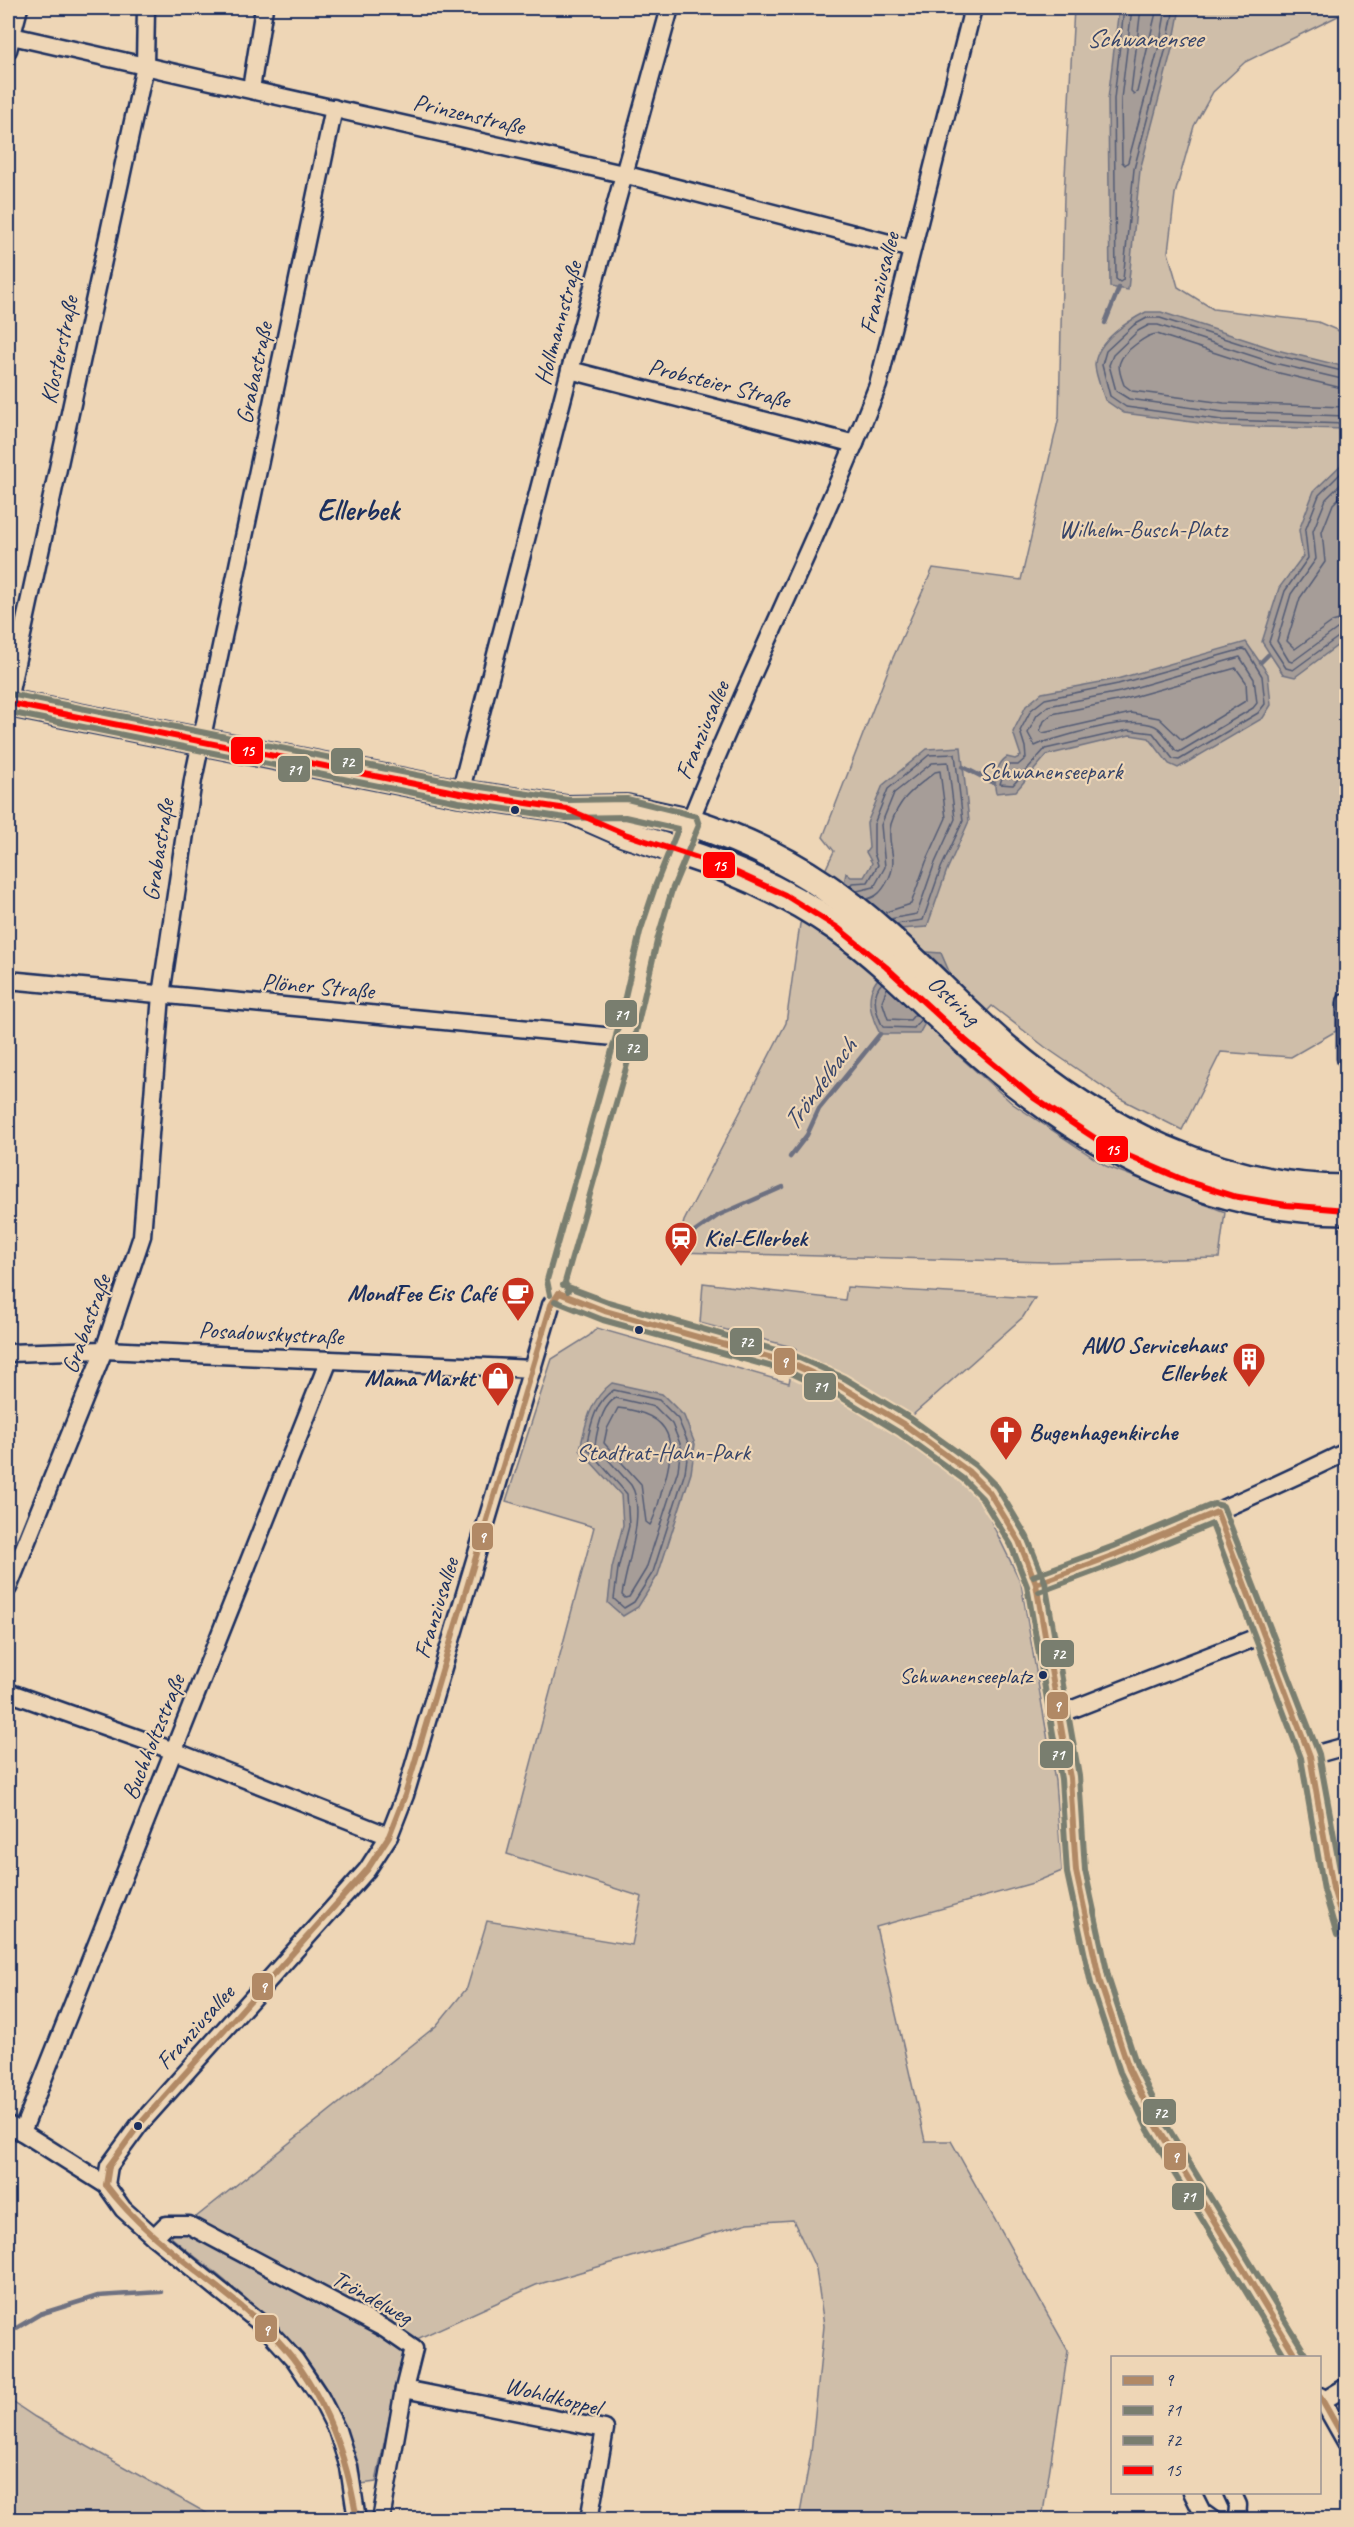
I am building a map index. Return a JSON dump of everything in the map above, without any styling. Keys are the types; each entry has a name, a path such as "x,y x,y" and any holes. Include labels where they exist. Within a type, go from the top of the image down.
{"highway":[{"name":"Ostring","path":"690,822 725,833 798,870 824,886 870,922 972,1032 1012,1081 1061,1118 1110,1148 1145,1165 1233,1196 1286,1205 1347,1210"},
{"name":"Ostring","path":"678,851 722,866 785,895 838,928 972,1032 1040,1076 1073,1101 1154,1146 1238,1174 1288,1184 1347,1189"}],"main road":[{"name":"Ostring","path":"8,701 460,793 567,809 626,808 690,822"},
{"name":"Ostring","path":"567,809 626,834 678,851"}],"street":[{"path":"10,43 19,8"},
{"name":"Klosterstraße","path":"8,701 145,66 146,8"},
{"path":"251,89 264,8"},
{"name":"Hollmannstraße","path":"460,793 570,370 670,8"},
{"name":"Franziusallee","path":"106,2185 109,2166 139,2125 367,1870 389,1836 405,1795 551,1305 559,1293 556,1282 625,1038 649,935 678,851 734,713 855,444 878,385 973,8"},
{"name":"Prinzenstraße","path":"10,43 145,66 251,89 623,174 912,249"},
{"name":"Grabastraße","path":"8,1588 104,1350 143,1229 160,995 201,742 334,108"},
{"name":"Probsteier Straße","path":"570,370 855,444"},
{"name":"Plöner Straße","path":"8,980 625,1038"},
{"path":"1347,1002 1347,1059"},
{"path":"559,1293 605,1311 790,1363 840,1386 905,1425 969,1472 988,1492 1019,1541 1036,1584 1070,1778 1077,1871 1100,1982 1117,2036 1138,2089 1180,2167 1296,2356"},
{"name":"Posadowskystraße","path":"8,1353 104,1350 533,1369"},
{"name":"Buchholtzstraße","path":"15,2128 174,1751 329,1360"},
{"path":"1036,1584 1118,1554 1217,1512 1347,1452"},
{"path":"1217,1512 1310,1756 1333,1888 1347,1932"},
{"path":"1060,1714 1265,1634"},
{"path":"8,1692 174,1751 389,1836"},
{"path":"1310,1756 1347,1746"},
{"path":"15,2128 106,2185 123,2209 264,2326 295,2360 320,2397 337,2430 349,2468 357,2520"},
{"name":"Tröndelweg","path":"154,2237 166,2224 189,2225 264,2267 385,2329 414,2349 404,2389 381,2520"},
{"path":"1347,2387 1321,2399 1347,2442"},
{"name":"Wohldkoppel","path":"404,2389 605,2429 589,2520"},
{"path":"1193,2494 1202,2512 1213,2520"},
{"path":"1233,2494 1239,2505 1237,2520"}],"green space":[{"name":"Schwanenseepark","path":"1074,8 1330,8 1344,13 1245,62 1213,92 1194,126 1175,194 1168,252 1178,287 1213,309 1318,322 1346,334 1346,960 1336,1005 1336,1031 1291,1057 1221,1052 1182,1130 1121,1099 1045,1047 992,1006 951,1049 1013,1104 1106,1166 1225,1212 1219,1258 1047,1262 676,1252 684,1221 786,1023 800,924 834,851 823,837 892,660 933,568 1021,580 1059,417 1064,195"},
{"name":"Stadtrat-Hahn-Park","path":"703,1283 845,1300 847,1287 1035,1298 1023,1317 915,1413 901,1430 964,1479 986,1511 1021,1583 1055,1781 1062,1871 1033,1883 876,1927 925,2141 951,2141 1068,2351 1042,2519 799,2519 811,2453 824,2326 816,2269 793,2220 748,2223 536,2285 419,2338 400,2366 376,2482 361,2484 345,2427 331,2397 314,2370 271,2321 171,2237 436,2026 467,1988 487,1921 632,1945 642,1897 507,1854 594,1527 506,1501 552,1359 589,1336 597,1328 789,1383 796,1348 700,1323"},
{"path":"8,2399 35,2417 217,2519 8,2519"}],"water":[{"name":"Schwanensee","path":"1119,8 1180,8 1173,45 1140,170 1128,290 1110,287 1108,99"},
{"path":"1146,312 1161,312 1277,350 1346,367 1346,429 1222,426 1124,413 1105,400 1097,378 1095,364 1101,347 1107,340 1122,326"},
{"path":"1346,462 1346,639 1295,677 1283,674 1262,642 1279,588 1303,556 1299,530 1314,491"},
{"path":"1246,642 1268,674 1271,705 1263,718 1178,768 1169,764 1149,738 1130,735 1047,755 1016,791 996,793 995,778 1000,764 1007,757 1015,759 1021,756 1013,732 1026,706 1042,693 1117,679"},
{"path":"961,747 969,821 947,870 927,927 900,929 856,951 835,929 846,873 851,877 864,877 872,863 866,852 869,848 867,823 883,785 927,749"},
{"path":"913,951 941,953 951,976 919,1034 880,1034 870,1005 874,985 889,968"},
{"path":"612,1383 662,1394 684,1416 695,1444 691,1473 658,1575 638,1607 623,1616 608,1603 612,1568 623,1525 621,1495 580,1450 594,1405 598,1397"}],"waterway":[{"name":"Tröndelbach","path":"1105,323 1119,288"},
{"name":"Tröndelbach","path":"1261,662 1268,655"},
{"name":"Tröndelbach","path":"963,767 994,783"},
{"name":"Tröndelbach","path":"790,1157 807,1135 819,1109 880,1034"},
{"name":"Tröndelbach","path":"683,1240 719,1215 783,1187"},
{"name":"Tröndelbach","path":"8,2333 40,2314 98,2296 161,2292"}],"transit line":[{"name":"72","path":"10,694 462,784 568,800 627,799 696,816 699,825 672,890 658,937 634,1040 565,1282 568,1291"},
{"name":"15","path":"8,703 460,793 567,809 625,834 722,866 785,895 838,928 886,967 965,1040 1034,1098 1110,1148 1186,1181 1233,1196 1286,1205 1346,1210"},
{"name":"71","path":"8,712 459,802 566,818 625,817 678,829 640,932 616,1036 547,1280 550,1295"},
{"name":"72","path":"563,1285 608,1302 793,1355 844,1378 910,1418 975,1465 997,1487 1027,1537 1045,1582 1079,1776 1085,1870 1109,1980 1137,2066 1164,2121 1305,2353"},
{"name":"9","path":"559,1293 605,1311 790,1363 840,1386 905,1425 969,1472 989,1492 1019,1541 1036,1584 1070,1778 1076,1871 1100,1982 1129,2069 1156,2125 1296,2356"},
{"name":"9","path":"106,2185 109,2166 139,2125 367,1870 389,1836 405,1795 551,1305 559,1293"},
{"name":"71","path":"555,1301 603,1320 787,1371 836,1394 900,1433 963,1479 982,1498 1011,1545 1027,1586 1061,1779 1067,1873 1091,1984 1120,2072 1148,2130 1285,2356"},
{"name":"72","path":"1033,1576 1114,1546 1214,1504 1223,1506 1319,1754 1346,1902"},
{"name":"9","path":"1036,1584 1117,1554 1217,1512 1310,1756 1333,1888 1346,1932"},
{"name":"71","path":"1039,1592 1212,1524 1301,1758 1324,1890 1337,1935"},
{"name":"9","path":"106,2185 122,2205 158,2240 256,2319 277,2339 295,2362 311,2385 336,2436 345,2463 357,2520"},
{"name":"9","path":"1321,2398 1346,2442"}],"place":[{"name":"Kiel-Ellerbek","path":"681,1267"},
{"name":"MondFee Eis Café","path":"518,1322"},
{"name":"AWO Servicehaus Ellerbek","path":"1249,1388"},
{"name":"Mama Markt","path":"498,1407"},
{"name":"Bugenhagenkirche","path":"1006,1461"},
{"name":"Schwanenseeplatz","path":"1043,1675"}],"district":[{"name":"Ellerbek","path":"358,510"}],"park label":[{"name":"Wilhelm-Busch-Platz","path":"1143,529"}]}
